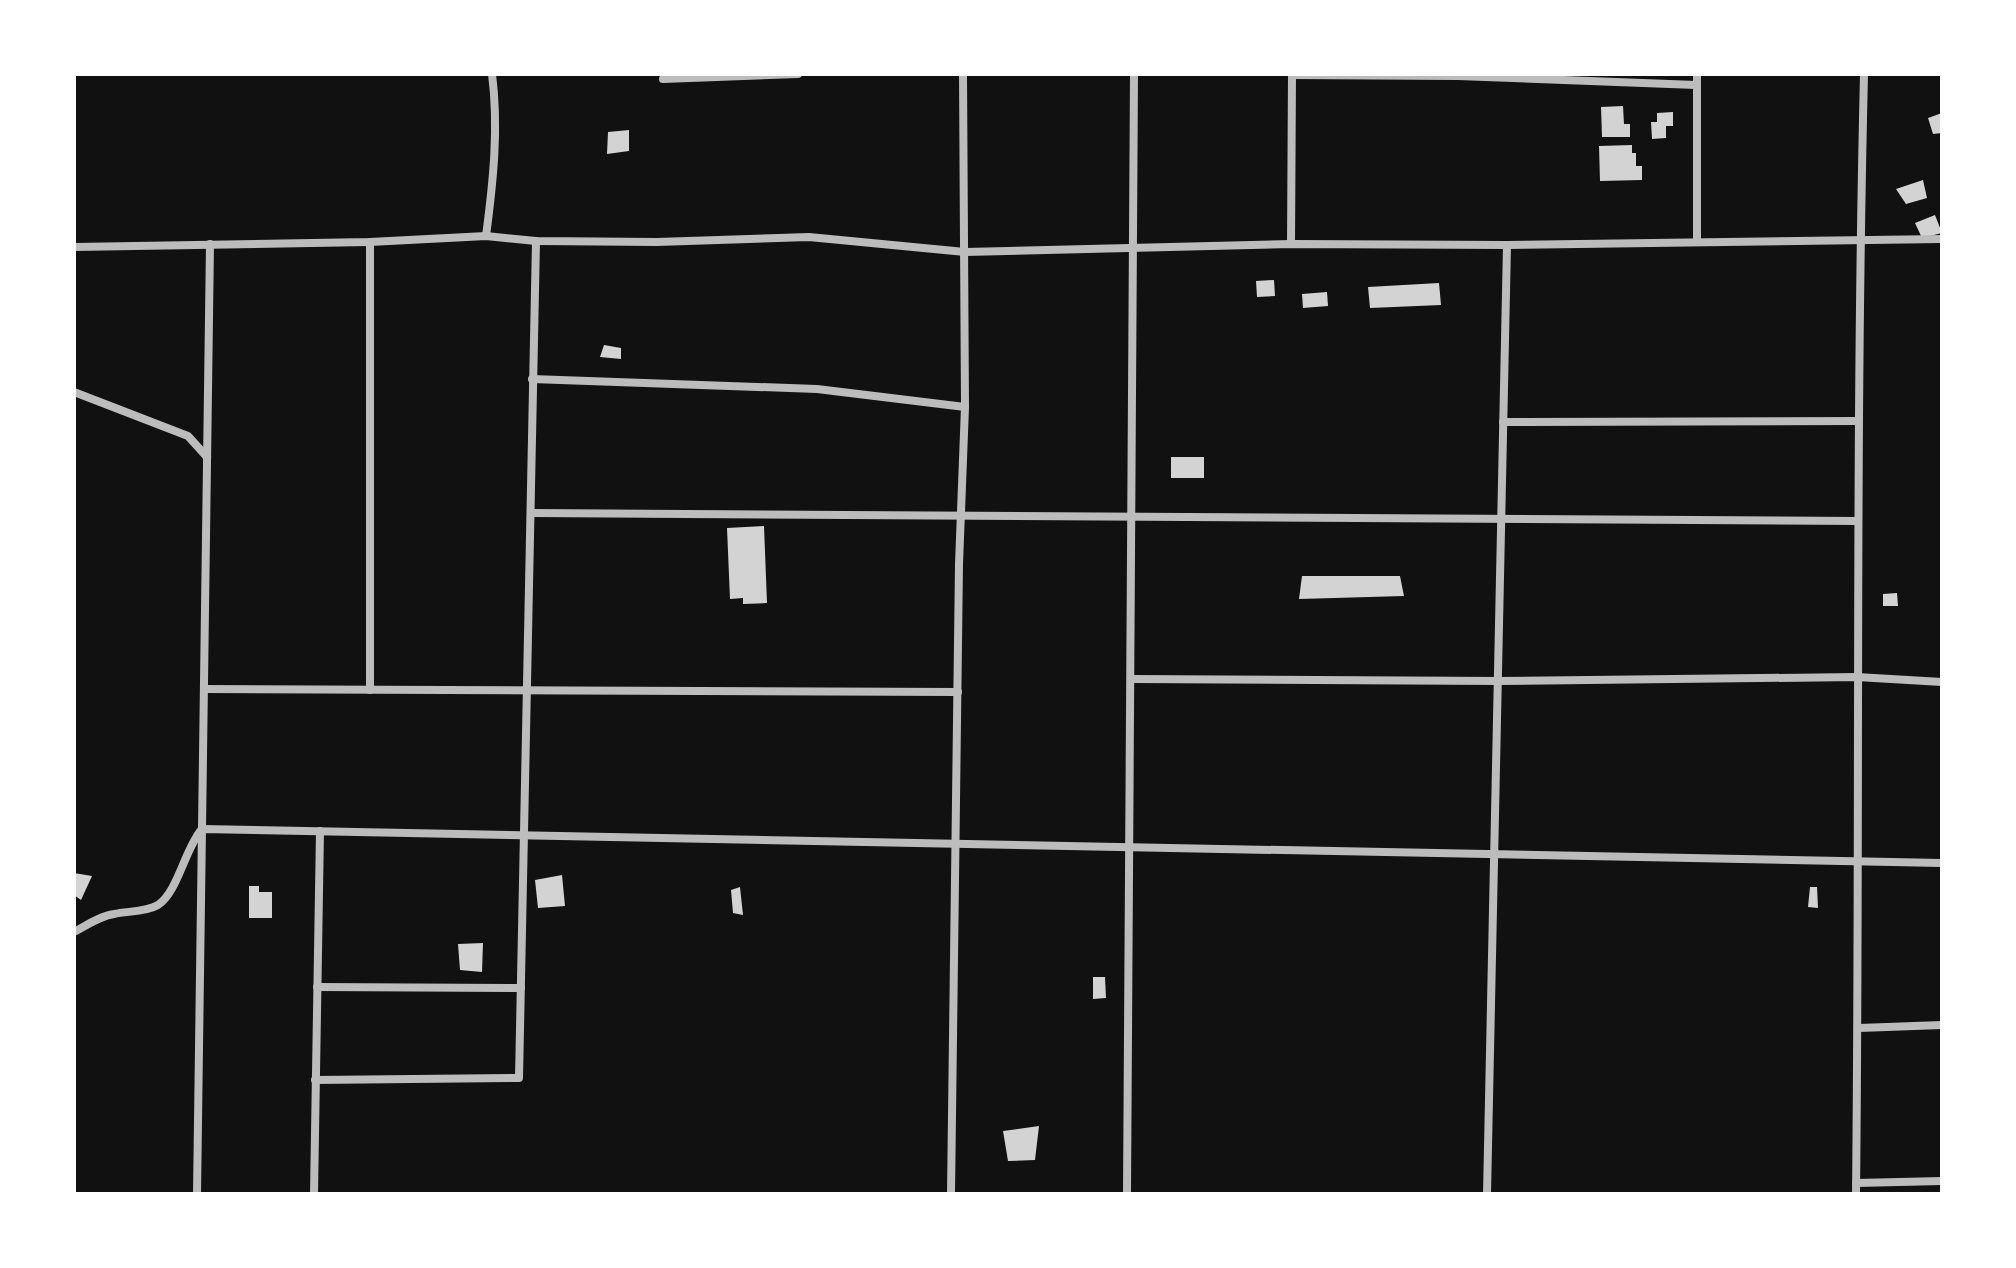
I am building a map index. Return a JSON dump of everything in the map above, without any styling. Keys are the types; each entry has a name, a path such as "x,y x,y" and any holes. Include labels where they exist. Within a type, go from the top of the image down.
{"street":[{"path":"486,236 496,104 492,74"},
{"path":"663,79 798,74"},
{"path":"951,1194 960,515 965,407 963,74"},
{"path":"1127,1194 1134,74"},
{"path":"1291,244 1292,74 1458,75 1696,85"},
{"path":"1697,74 1697,242"},
{"path":"1856,1194 1859,1028 1857,521 1864,74"},
{"path":"74,247 370,242 486,236 536,241 657,242 809,237 965,252 1291,244 1507,245 1942,239"},
{"path":"315,1080 519,1078 536,241"},
{"path":"370,242 370,690"},
{"path":"197,1194 210,244"},
{"path":"1487,1194 1507,245"},
{"path":"532,379 817,389 965,407"},
{"path":"74,392 188,436 207,458"},
{"path":"1503,422 1858,421"},
{"path":"531,513 1857,521"},
{"path":"1131,679 1498,681 1857,677 1942,682"},
{"path":"204,689 958,692"},
{"path":"202,829 1942,863"},
{"path":"74,932 110,914 148,909 159,904 169,892 190,846 202,829"},
{"path":"314,1194 320,831"},
{"path":"317,987 521,988"},
{"path":"1859,1028 1942,1025"},
{"path":"1856,1183 1942,1181"}],"building":[{"path":"1623,106 1624,124 1630,124 1630,137 1602,137 1601,107"},
{"path":"1673,112 1673,126 1666,126 1666,138 1652,139 1651,122 1657,122 1657,113"},
{"path":"1942,113 1942,133 1933,134 1928,118"},
{"path":"629,130 629,151 607,154 608,132"},
{"path":"1632,145 1632,153 1636,153 1636,166 1642,166 1642,180 1600,181 1599,146"},
{"path":"1923,180 1927,198 1906,204 1896,189"},
{"path":"1935,215 1942,233 1922,238 1915,223"},
{"path":"1274,280 1275,296 1257,297 1256,281"},
{"path":"1439,283 1441,305 1370,308 1368,287"},
{"path":"1327,292 1328,306 1303,308 1302,294"},
{"path":"604,345 621,348 621,359 600,357"},
{"path":"1171,457 1204,457 1204,478 1171,478"},
{"path":"764,526 767,603 743,604 743,598 730,599 727,528"},
{"path":"1302,576 1400,576 1404,596 1299,599"},
{"path":"1897,593 1898,606 1883,606 1883,594"},
{"path":"74,873 92,876 81,900 74,895"},
{"path":"562,875 565,906 538,908 535,880"},
{"path":"249,886 259,886 259,892 272,892 272,918 249,918"},
{"path":"740,887 743,915 733,913 731,890"},
{"path":"1810,887 1817,887 1818,908 1808,907"},
{"path":"483,943 482,972 460,970 458,944"},
{"path":"1093,977 1105,977 1106,998 1093,999"},
{"path":"1039,1126 1035,1160 1008,1161 1003,1131"}]}
